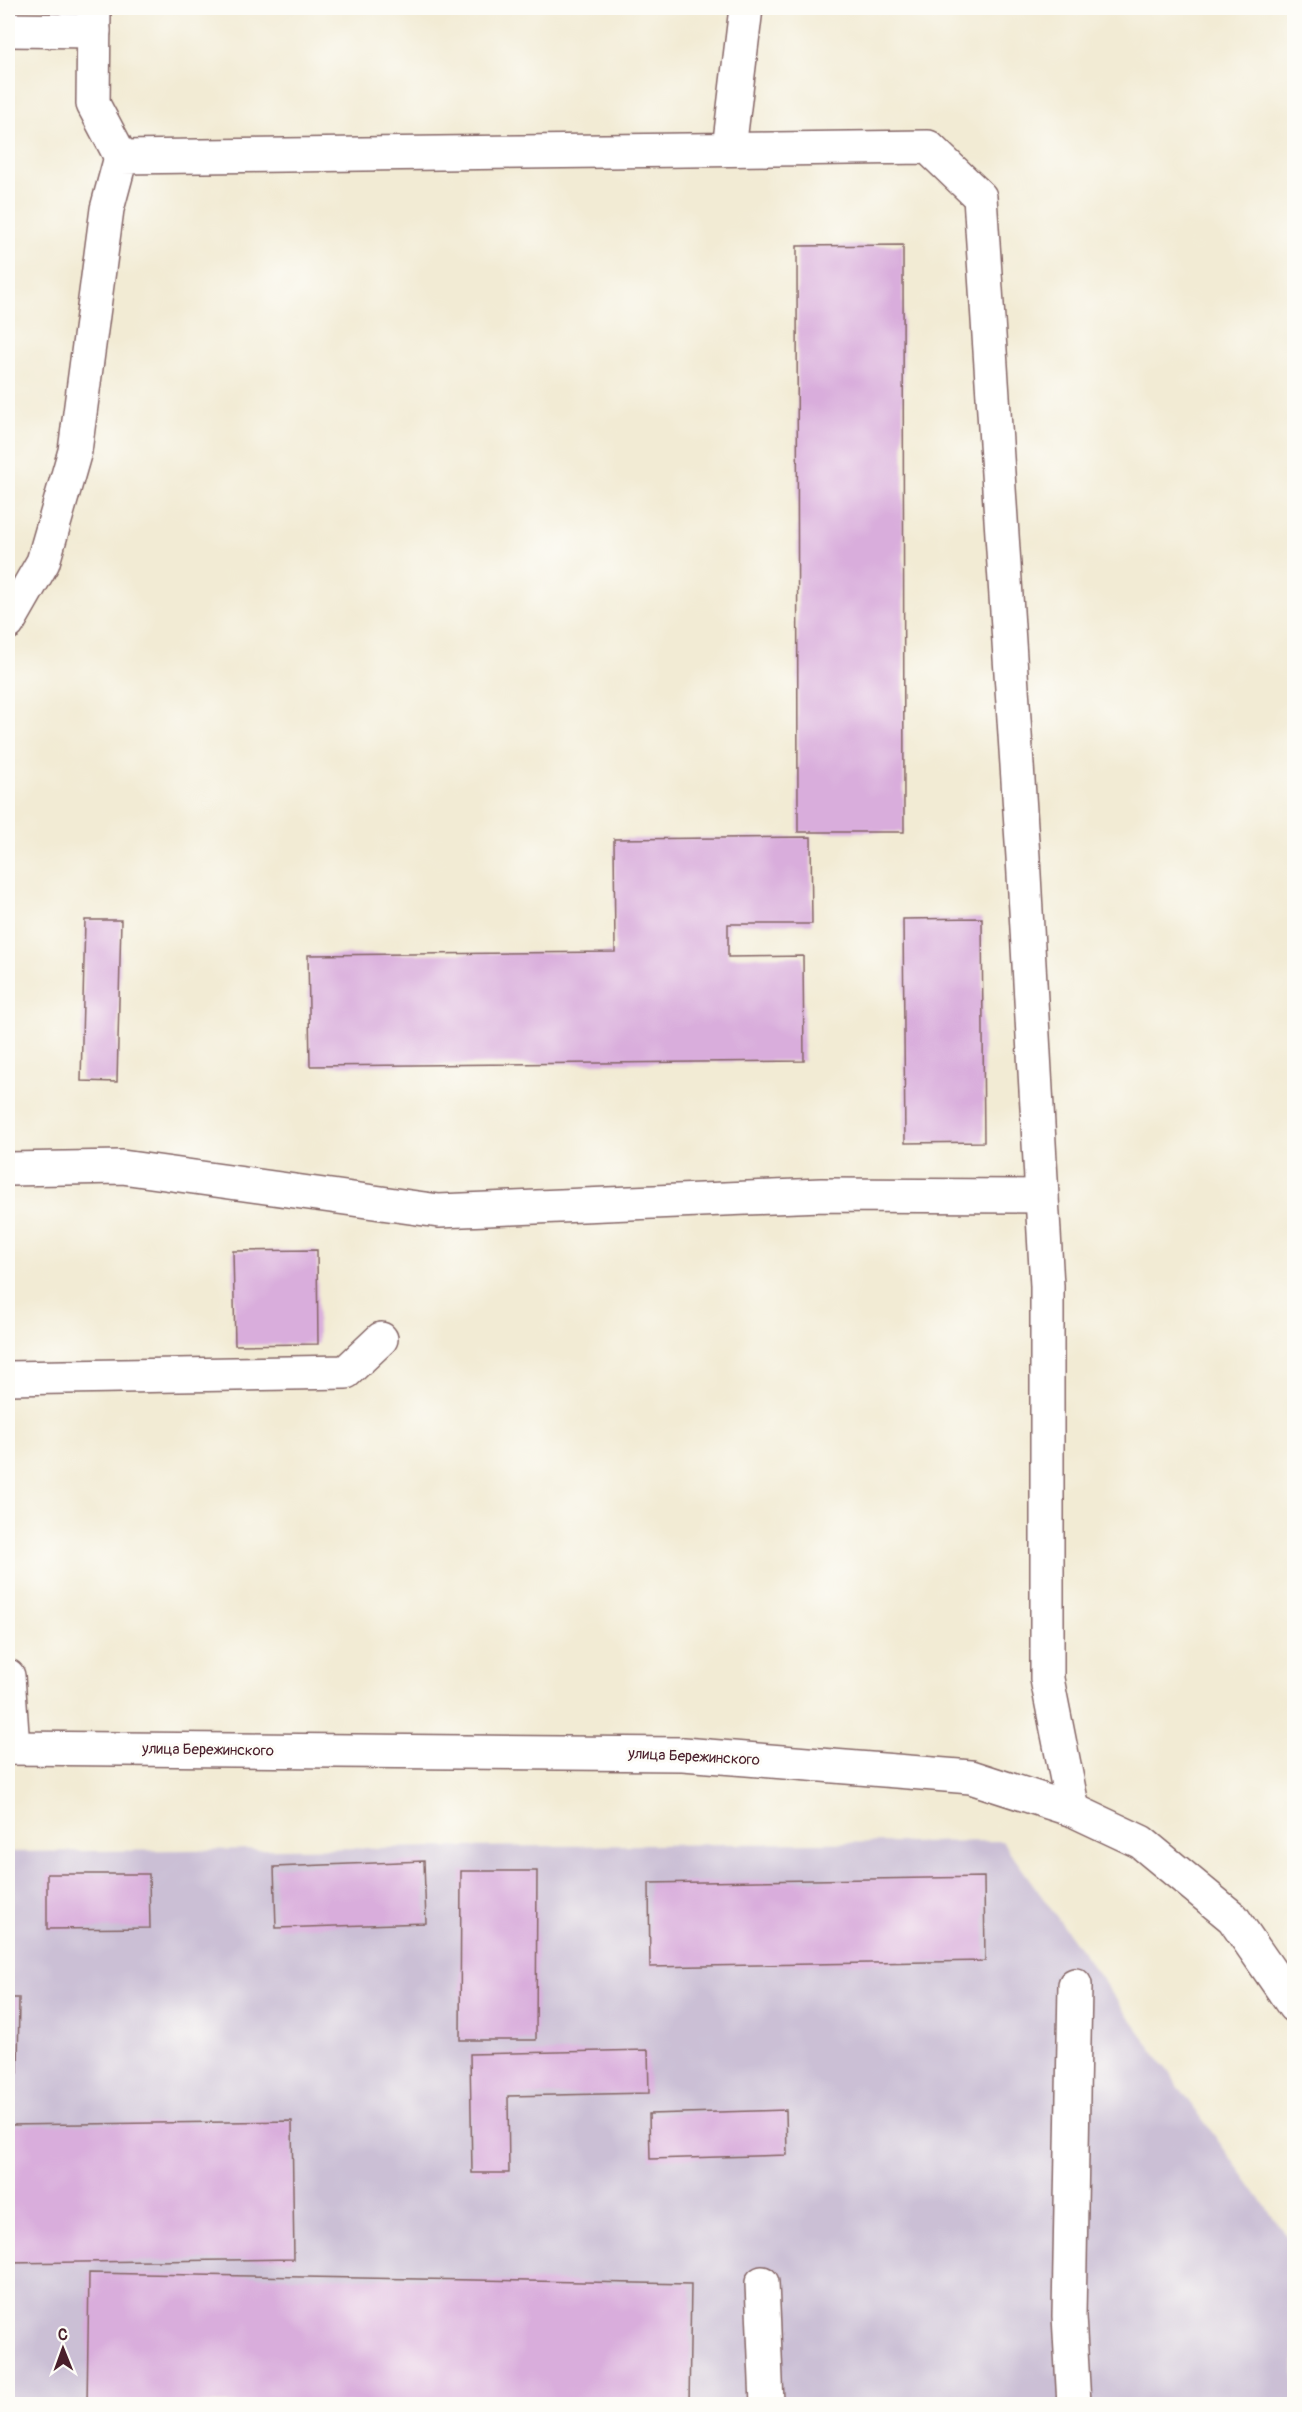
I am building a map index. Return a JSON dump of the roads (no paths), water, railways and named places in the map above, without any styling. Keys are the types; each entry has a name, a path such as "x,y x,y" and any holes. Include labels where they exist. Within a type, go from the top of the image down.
{"main road":[{"path":"729,149 746,8"},
{"path":"8,30 94,19 93,104 121,158 107,209 75,451 43,562 8,623"},
{"path":"121,158 928,147 980,196 1023,857 1047,1286 1047,1679 1073,1810"},
{"path":"8,1168 122,1167 440,1211 821,1195 1042,1196"},
{"path":"8,1378 346,1372 381,1340"},
{"path":"8,1676 10,1748"},
{"name":"улица Бережинского","path":"10,1748 682,1754 971,1777 1073,1810 1141,1842 1233,1918 1294,2006"},
{"path":"1074,2404 1069,2316 1075,1985"},
{"path":"762,2283 767,2404"}]}
